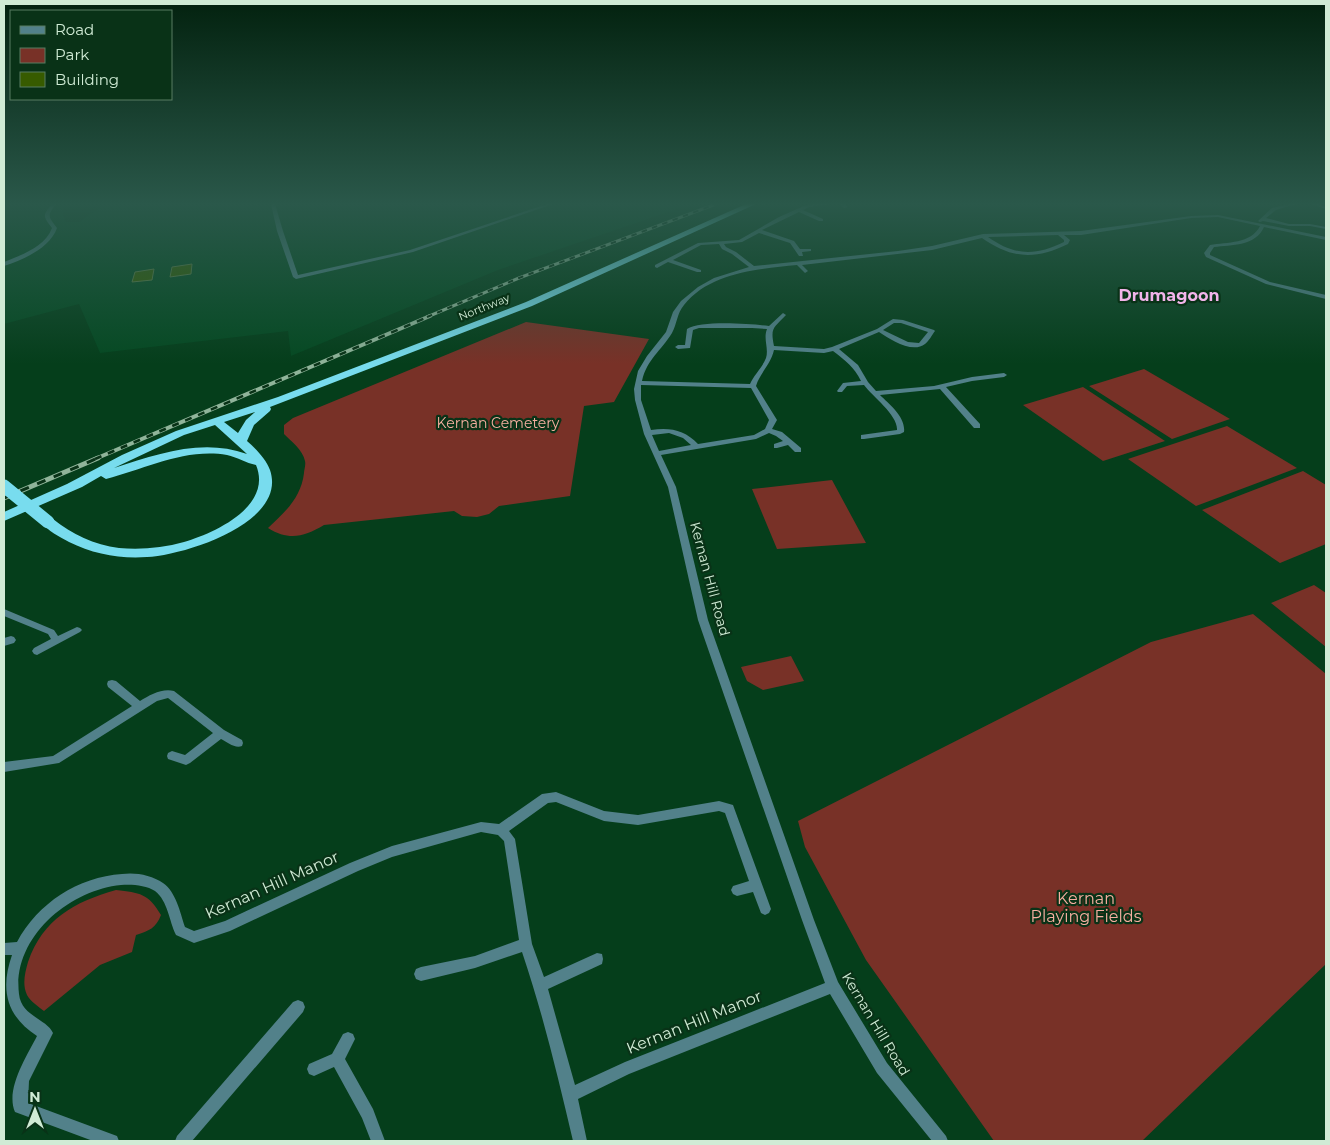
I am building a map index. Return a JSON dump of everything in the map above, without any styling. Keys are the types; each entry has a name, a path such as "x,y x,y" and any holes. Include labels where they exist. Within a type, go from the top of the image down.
{"highway":[{"name":"Northway","path":"4,517 218,422 232,420 248,411 529,304 633,257"},
{"path":"241,442 245,427 250,421 282,399"},
{"path":"4,486 64,535 90,545 117,552 149,552 174,549 198,543 219,533 255,508 266,481 265,472 260,463 241,442 218,422 103,470"},
{"path":"71,487 164,456 182,452 220,451 236,454 260,463"},
{"name":"Northway","path":"71,487 103,470"}],"street":[{"path":"4,264 17,257"},
{"path":"289,257 296,276 381,257"},
{"path":"657,266 672,257"},
{"path":"739,257 752,268"},
{"name":"Kernan Hill Road","path":"852,257 752,268 716,280 700,288 683,302 676,312 669,332 645,364 639,383 638,400 648,433 672,487 699,606 718,664 833,986 882,1068 931,1132 941,1141"},
{"path":"1211,257 1268,283 1326,297"},
{"path":"667,260 702,270"},
{"path":"798,263 805,271"},
{"path":"692,275 702,270"},
{"path":"752,386 754,380 769,359 770,348 767,333 783,315"},
{"path":"770,348 824,351 834,349 879,330 893,321 901,321 932,331 921,344 915,345 904,343 879,330"},
{"path":"678,347 688,347 690,329 698,326 770,328"},
{"path":"834,349 859,370 866,383 902,424 902,431 864,437"},
{"path":"875,393 942,387 972,378 1004,375"},
{"path":"639,383 752,386"},
{"path":"841,392 845,384 866,383"},
{"path":"658,453 756,437 768,430 773,420 752,386"},
{"path":"942,387 977,426"},
{"path":"971,419 980,418"},
{"path":"648,433 665,429 673,430 689,438 696,446"},
{"path":"768,430 779,434 798,450"},
{"path":"777,446 789,442"},
{"path":"4,612 51,632 56,640"},
{"path":"37,650 77,630"},
{"path":"112,684 140,707"},
{"path":"4,767 54,760 155,697 170,694 220,733 238,743"},
{"path":"172,756 186,760 220,733"},
{"path":"580,1141 570,1095 540,986 526,944 509,839 501,830 546,798 556,798 604,816 638,820 719,806 728,809 765,909"},
{"name":"Kernan Hill Manor","path":"112,1141 20,1107 22,1080 46,1034 26,1020 12,999 12,971 21,948 32,929 49,910 72,893 94,883 116,878 139,879 159,887 169,899 180,931 194,937 226,927 354,867 392,852 481,827 501,830"},
{"path":"737,890 756,885"},
{"path":"421,974 475,962 526,944"},
{"path":"4,949 21,948"},
{"path":"540,986 597,959"},
{"name":"Kernan Hill Manor","path":"570,1095 625,1069 833,986"},
{"path":"182,1141 298,1006"},
{"path":"314,1069 337,1058 348,1039"},
{"path":"337,1058 368,1114 378,1141"}],"shaded area":[{"path":"4,257 535,257 498,270 291,356 288,331 100,353 79,304 4,324"}],"green space":[{"name":"Kernan Cemetery","path":"526,322 649,339 614,402 584,406 570,496 499,506 489,514 477,517 462,516 454,511 324,525 303,535 296,536 283,535 268,528 296,497 300,490 305,467 302,453 284,434 284,425 293,418"},
{"path":"1144,369 1230,419 1172,439 1089,386"},
{"path":"1083,387 1165,441 1103,461 1023,405"},
{"path":"1227,426 1297,468 1196,506 1128,459"},
{"path":"1303,471 1326,485 1326,544 1280,563 1202,510"},
{"path":"832,480 866,543 777,549 752,489"},
{"path":"1314,585 1326,593 1326,647 1271,603"},
{"name":"Kernan Playing Fields","path":"1253,614 1326,674 1326,964 1142,1141 994,1141 866,960 805,847 798,821 1151,642"},
{"path":"791,656 804,681 763,690 747,681 741,667"},
{"path":"116,890 143,895 152,902 161,915 157,923 145,932 136,935 132,952 100,965 44,1011 28,997 25,991 24,979 34,947 51,923 62,914 87,900"}],"building":[{"path":"192,264 191,274 170,277 172,267"},
{"path":"154,269 152,280 132,282 135,272"}],"railway":[{"path":"427,317 519,278 574,257"},
{"path":"95,459 430,316"},
{"path":"4,498 98,458"}],"district":[{"name":"Drumagoon","path":"1169,295"}]}
